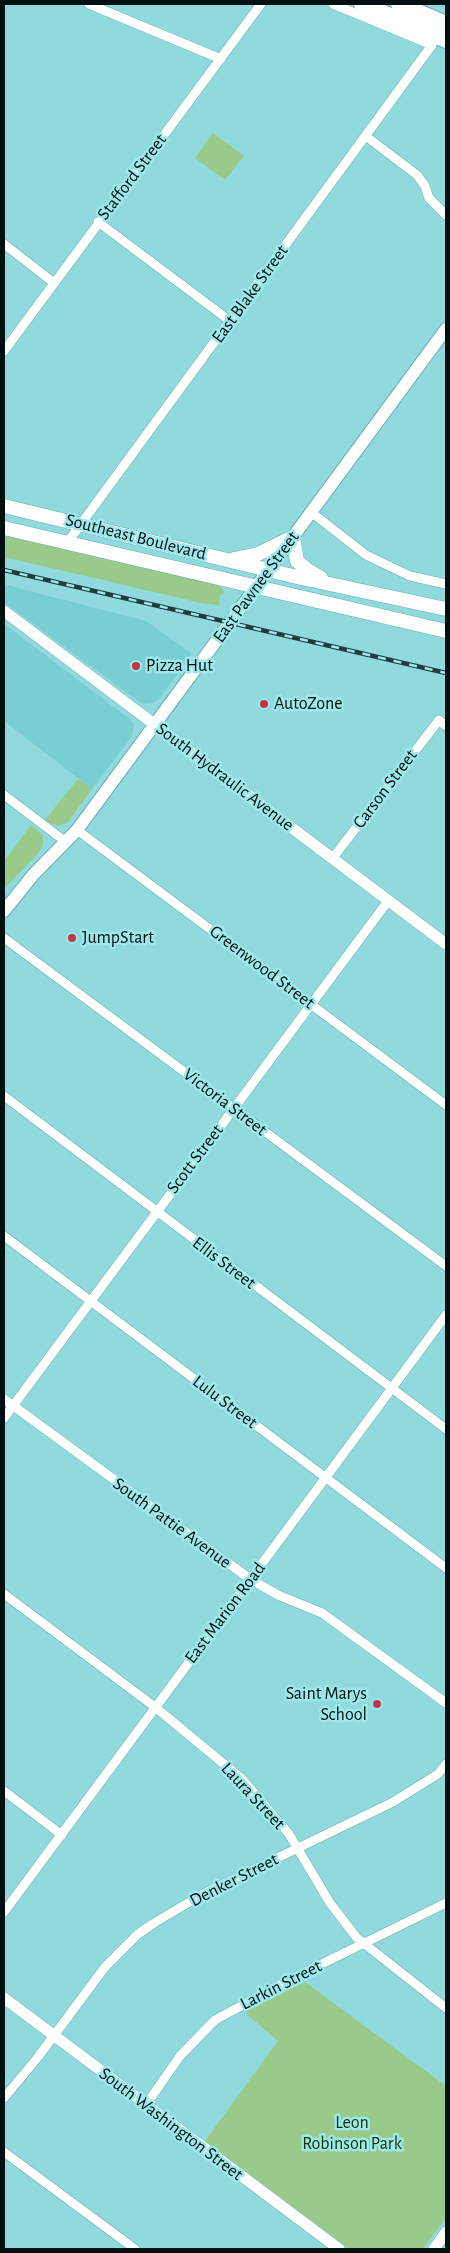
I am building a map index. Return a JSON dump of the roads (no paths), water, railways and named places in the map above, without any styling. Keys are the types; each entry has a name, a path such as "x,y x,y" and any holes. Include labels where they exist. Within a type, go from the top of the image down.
{"highway":[{"path":"362,4 439,42"},
{"path":"399,4 446,24"}],"main road":[{"name":"East Pawnee Street","path":"4,911 34,875 77,830 446,329"},
{"name":"Southeast Boulevard","path":"4,506 268,570 446,609"},
{"name":"Southeast Boulevard","path":"4,528 446,631"},
{"path":"228,560 258,554 293,538 297,561 306,569 333,584"}],"street":[{"path":"89,4 221,59"},
{"name":"Stafford Street","path":"4,351 261,4"},
{"path":"333,4 439,42"},
{"name":"East Blake Street","path":"67,543 366,137 439,42"},
{"path":"366,137 417,175 425,186 429,198 446,215"},
{"path":"98,222 230,321"},
{"path":"4,244 54,282"},
{"path":"311,512 366,555 410,576 446,584"},
{"name":"South Hydraulic Avenue","path":"4,611 446,944"},
{"name":"Carson Street","path":"332,858 438,720 446,726"},
{"path":"4,796 66,842"},
{"name":"Greenwood Street","path":"77,830 446,1104"},
{"name":"Scott Street","path":"4,1418 388,901"},
{"name":"Victoria Street","path":"4,938 446,1266"},
{"name":"Ellis Street","path":"4,1096 446,1429"},
{"name":"Lulu Street","path":"4,1236 446,1568"},
{"name":"East Marion Road","path":"4,1912 446,1315"},
{"name":"South Pattie Avenue","path":"4,1399 250,1579 278,1595 322,1613 446,1703"},
{"name":"Laura Street","path":"4,1594 155,1707 242,1779 289,1834 330,1903 363,1944 446,2008"},
{"name":"Denker Street","path":"54,2036 105,1967 138,1934 161,1918 203,1894 393,1802 438,1774 446,1764"},
{"path":"4,1791 62,1835"},
{"name":"Larkin Street","path":"146,2105 180,2056 215,2020 291,1979 446,1903"},
{"name":"South Washington Street","path":"4,1998 339,2249"},
{"path":"4,2098 54,2036"},
{"path":"4,2152 135,2249"},
{"path":"434,2249 446,2232"}],"railway":[{"path":"4,570 446,673"}],"place":[{"name":"Pizza Hut","path":"136,666"},
{"name":"AutoZone","path":"264,704"},
{"name":"JumpStart","path":"72,938"},
{"name":"Saint Marys School","path":"377,1704"}],"park label":[{"name":"Leon Robinson Park","path":"352,2133"}]}
